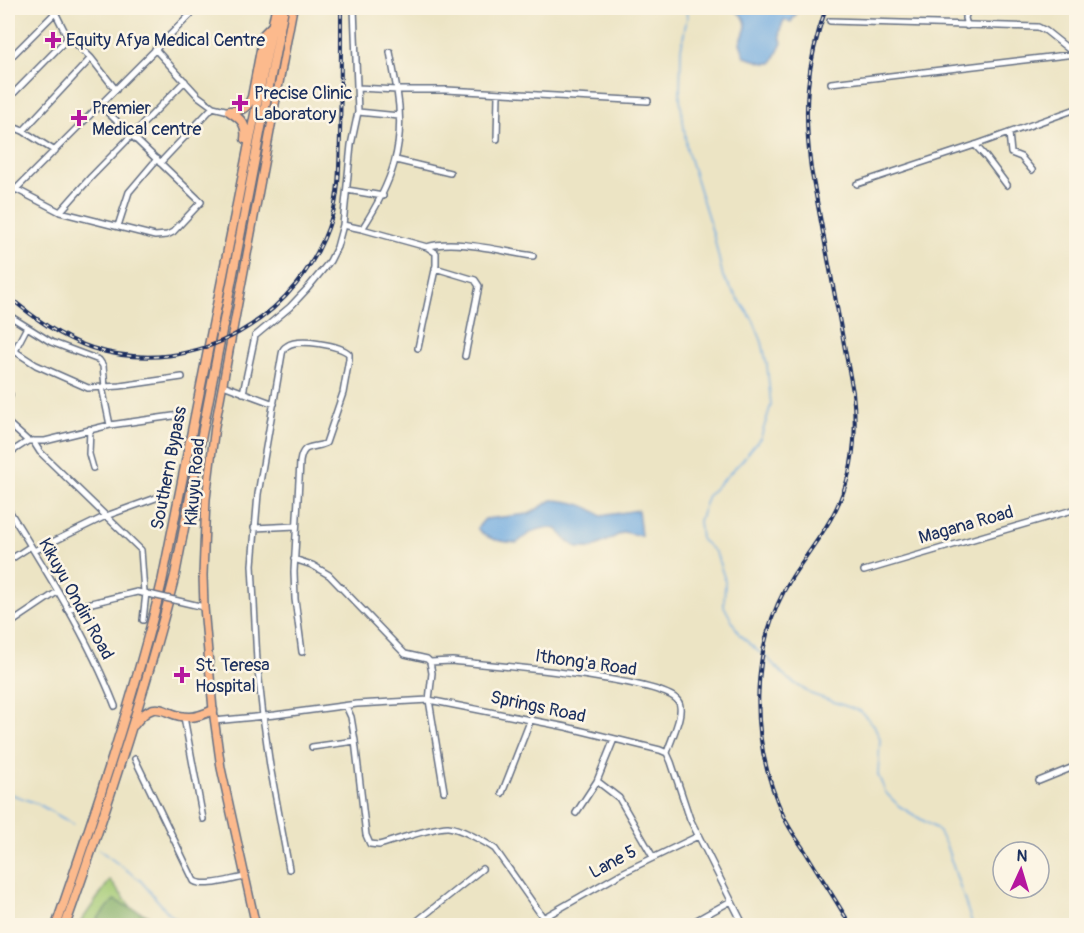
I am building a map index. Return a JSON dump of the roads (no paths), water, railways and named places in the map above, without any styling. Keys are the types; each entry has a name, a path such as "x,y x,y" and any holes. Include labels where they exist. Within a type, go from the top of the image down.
{"highway":[{"name":"Southern Bypass","path":"56,926 87,838 152,623 171,547 276,8"},
{"name":"Southern Bypass","path":"66,926 130,730 175,575 284,8"},
{"path":"229,111 240,110 249,104 265,30 272,26"},
{"path":"229,111 240,118 246,126 238,175 240,189"},
{"path":"130,730 143,714 155,709 161,708 184,717 201,716 213,710"}],"main road":[{"name":"Kikuyu Road","path":"256,926 221,768 214,721 204,607 206,499 215,426 293,8"}],"street":[{"path":"8,197 197,8"},
{"path":"243,393 255,336 290,307 319,276 334,254 343,225 351,145 358,112 354,8"},
{"path":"967,26 965,18 968,8"},
{"path":"8,60 54,10 69,37 91,58 116,90"},
{"path":"830,21 1038,27 1076,55"},
{"path":"8,99 69,37"},
{"path":"155,49 198,96 213,107 229,111"},
{"path":"362,229 383,196 396,160 400,130 398,90 390,52"},
{"path":"831,83 1076,55"},
{"path":"23,131 91,58"},
{"path":"60,213 91,177 185,81"},
{"path":"358,88 648,101"},
{"path":"497,139 498,94"},
{"path":"8,185 60,213 118,226 138,233 155,236 167,235 179,226 201,202 99,104"},
{"path":"118,226 129,192 213,107"},
{"path":"857,184 1077,109"},
{"path":"358,112 399,116"},
{"path":"8,125 23,131 55,151"},
{"path":"1009,133 1011,153 1021,157 1032,170"},
{"path":"975,145 1007,185"},
{"path":"396,160 450,173"},
{"path":"347,190 383,196"},
{"path":"343,225 428,247 436,253 435,268 418,348"},
{"path":"428,247 452,243 533,256"},
{"path":"435,268 475,280 479,286 465,356"},
{"path":"8,315 51,342 99,360 103,366 110,425"},
{"path":"27,327 16,348 18,354 36,365 88,388 182,377"},
{"path":"289,869 262,716 253,585 254,528 282,354 286,346 304,342 343,348 349,358 345,385 326,443 306,448 301,455 294,559 295,599 302,652"},
{"path":"223,385 274,404"},
{"path":"8,403 10,396"},
{"path":"8,454 31,441 45,441 110,425 180,415"},
{"path":"8,423 31,441 39,452 141,550 148,593 143,620"},
{"path":"90,429 89,454 93,468"},
{"path":"8,561 106,516 167,494"},
{"name":"Kikuyu Ondiri Road","path":"8,509 67,609 115,706"},
{"name":"Magana Road","path":"864,572 1077,509"},
{"path":"254,528 296,526"},
{"path":"294,559 312,565 328,575 405,654 427,659 430,662 432,673 429,700 444,791"},
{"path":"8,625 57,592"},
{"path":"67,609 148,593 204,607"},
{"name":"Ithong'a Road","path":"430,662 452,661 616,680 665,691 676,698 681,708 667,753"},
{"name":"Springs Road","path":"214,721 346,705 429,700 531,719 645,745 667,753"},
{"path":"346,705 351,717 366,835 370,844 379,845 442,827 454,828 489,844 495,849 549,926"},
{"path":"184,717 202,819"},
{"path":"502,793 531,719"},
{"path":"576,813 597,781 614,739"},
{"path":"312,747 355,741"},
{"path":"667,753 698,836 744,926"},
{"path":"135,759 194,881 197,884 245,877"},
{"path":"1039,782 1077,766"},
{"path":"597,781 619,798 653,857"},
{"name":"Lane 5","path":"543,918 653,857 698,836"},
{"path":"411,926 482,868"},
{"path":"686,926 731,901"}],"water":[{"path":"732,8 800,8 791,22 784,20 780,31 782,43 772,63 745,57 740,43 746,24 741,15"},
{"path":"552,500 578,504 601,516 638,510 641,536 624,532 592,548 578,548 567,541 556,528 535,531 517,543 490,538 477,528 485,519 529,514"}],"waterway":[{"path":"686,8 687,18 681,49 680,98 687,150 714,237 723,277 753,320 762,342 771,405 761,437 741,462 708,495 699,521 701,539 716,553 725,580 724,606 739,634 760,653"},
{"path":"765,656 788,679 811,694 860,711 874,725 880,739 878,775 886,793 899,806 937,829 946,845 973,926"},
{"path":"8,793 38,804 73,824"},
{"path":"98,849 140,880 171,916 190,926"}],"railway":[{"path":"8,296 58,333 92,348 131,356 169,356 205,347 239,332 270,311 296,284 317,252 335,206 338,186 341,103 341,8"},
{"path":"826,8 810,68 807,126 811,169 853,392 854,447 849,474 835,510 792,577 778,605 767,634 758,696 764,758 772,788 792,832 851,926"}],"place":[{"name":"Equity Afya Medical Centre","path":"53,40"},
{"name":"Precise Clinic Laboratory","path":"240,103"},
{"name":"Premier Medical centre","path":"79,118"},
{"name":"St. Teresa Hospital","path":"182,675"}]}
